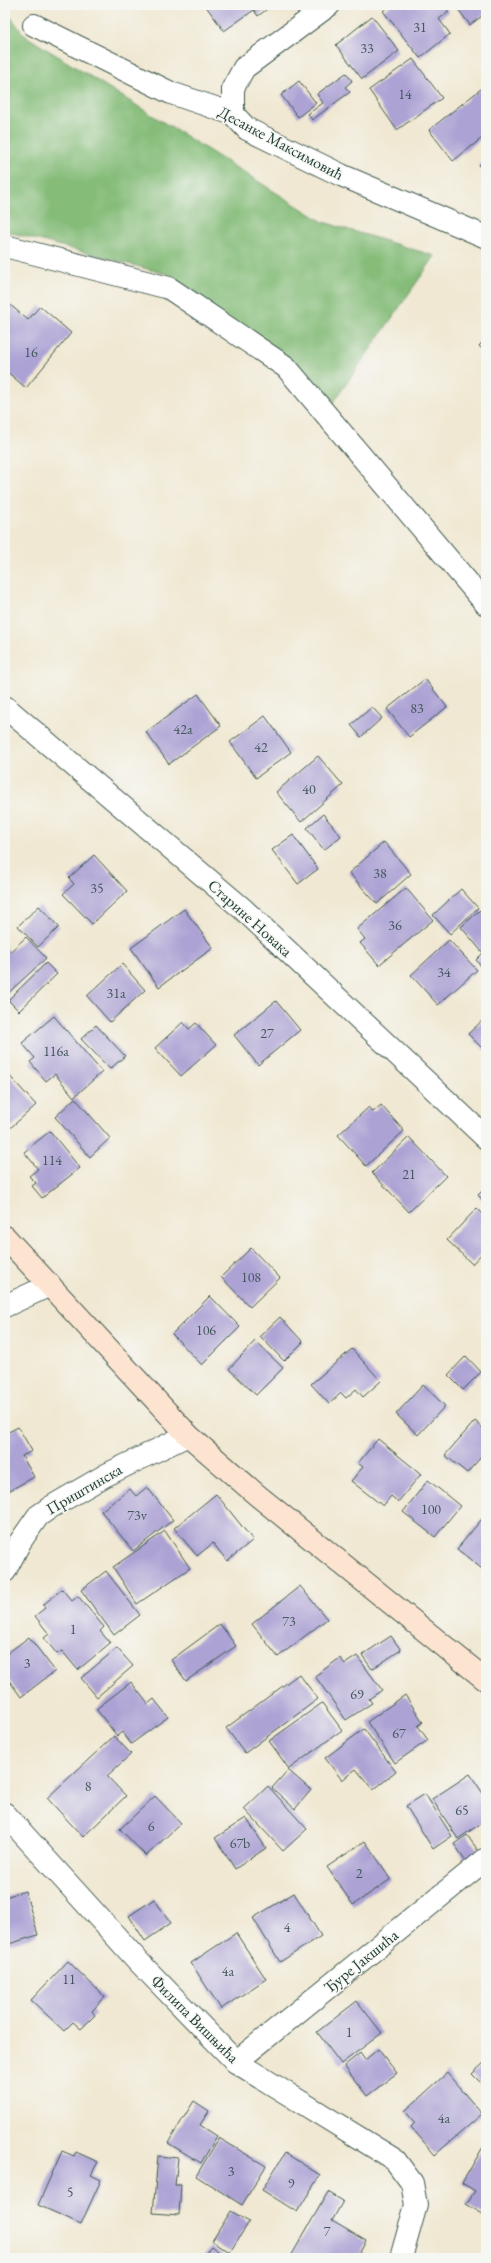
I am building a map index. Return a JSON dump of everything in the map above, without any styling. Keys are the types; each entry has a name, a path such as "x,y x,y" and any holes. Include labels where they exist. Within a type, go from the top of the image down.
{"main road":[{"path":"5,1237 188,1435 257,1495 486,1680"}],"street":[{"path":"233,114 233,88 244,68 329,5"},
{"name":"Десанке Максимовић","path":"34,25 171,93 233,114 247,129 334,172 486,237"},
{"path":"5,246 169,288 286,367 486,604"},
{"name":"Старине Новака","path":"5,707 244,910 486,1138"},
{"path":"5,1306 50,1285"},
{"name":"Приштинска","path":"5,1571 20,1542 38,1516 51,1506 106,1475 188,1435"},
{"name":"Филипа Вишњића","path":"5,1814 138,1962 236,2062 395,2160 412,2183 416,2205 401,2258"},
{"name":"Ђуре Јакшића","path":"236,2062 486,1859"}],"green space":[{"path":"5,9 24,35 323,222 435,256 326,413 170,275 5,231"}],"building":[{"path":"205,5 271,6 258,16 254,10 224,31"},
{"path":"391,5 443,5 449,12 439,19 450,34 420,58 383,11"},
{"path":"455,5 486,5 486,13 470,25"},
{"path":"372,16 399,51 362,79 336,45"},
{"path":"413,59 442,98 397,130 369,90"},
{"path":"346,73 352,81 345,87 350,92 312,120 308,114 323,103 317,94"},
{"path":"299,81 316,103 298,117 281,95"},
{"path":"486,85 486,135 453,161 429,130"},
{"path":"486,159 486,174 479,165"},
{"path":"8,303 28,320 40,306 71,333 26,388 5,370 5,307"},
{"path":"486,338 486,353 479,346"},
{"path":"425,679 447,707 409,737 387,709"},
{"path":"198,694 221,726 169,764 146,732"},
{"path":"372,707 382,718 361,737 351,725"},
{"path":"265,716 291,752 256,778 230,742"},
{"path":"318,756 343,785 301,822 276,792"},
{"path":"323,814 341,836 324,850 307,828"},
{"path":"293,835 318,869 298,884 272,850"},
{"path":"384,842 411,874 377,904 349,873"},
{"path":"94,855 127,891 92,924 63,894 74,884 69,878"},
{"path":"406,888 433,920 379,965 360,943 365,939 357,929"},
{"path":"461,889 478,908 450,934 433,915"},
{"path":"39,906 59,927 38,947 18,926"},
{"path":"184,909 213,948 159,987 131,948"},
{"path":"480,910 486,917 486,972 476,960 483,953 461,927"},
{"path":"26,937 46,958 5,996 5,947 10,952"},
{"path":"449,940 477,970 438,1005 411,975"},
{"path":"46,963 57,974 19,1011 8,1000"},
{"path":"122,964 145,990 110,1022 87,996"},
{"path":"276,1001 300,1030 258,1065 234,1035"},
{"path":"54,1016 102,1072 74,1097 55,1074 46,1081 30,1062 35,1058 22,1043"},
{"path":"486,1017 486,1052 468,1034"},
{"path":"183,1022 189,1029 196,1023 216,1045 181,1076 155,1048"},
{"path":"96,1025 125,1056 110,1069 81,1039"},
{"path":"5,1071 36,1105 7,1131 5,1129"},
{"path":"75,1098 110,1138 90,1157 55,1117"},
{"path":"381,1105 404,1131 366,1166 338,1135 369,1107 373,1112"},
{"path":"50,1131 80,1168 42,1198 32,1186 36,1183 29,1176 38,1169 24,1152"},
{"path":"409,1137 446,1176 409,1212 372,1173"},
{"path":"486,1187 486,1204 478,1195"},
{"path":"477,1208 486,1217 486,1249 472,1264 447,1240"},
{"path":"251,1248 280,1278 250,1307 221,1277"},
{"path":"210,1296 240,1327 202,1365 172,1334"},
{"path":"280,1317 303,1342 284,1361 260,1336"},
{"path":"255,1341 283,1368 256,1395 229,1369"},
{"path":"352,1349 381,1381 363,1397 356,1389 346,1398 341,1393 329,1404 311,1384"},
{"path":"466,1356 481,1372 463,1390 448,1375"},
{"path":"423,1385 445,1406 418,1435 396,1414"},
{"path":"475,1421 486,1431 486,1461 481,1457 467,1473 445,1455"},
{"path":"18,1427 32,1451 22,1456 34,1477 5,1493 5,1434"},
{"path":"378,1439 421,1474 398,1502 391,1496 383,1506 351,1481 363,1467 358,1463"},
{"path":"428,1480 460,1506 435,1537 403,1512"},
{"path":"147,1487 173,1520 133,1551 101,1511 130,1489 136,1496"},
{"path":"216,1494 253,1540 227,1561 213,1543 197,1556 174,1528"},
{"path":"486,1514 486,1572 457,1549"},
{"path":"165,1531 190,1568 137,1604 113,1567"},
{"path":"106,1571 140,1615 114,1635 81,1590"},
{"path":"300,1586 327,1619 278,1657 252,1624"},
{"path":"62,1589 72,1601 78,1596 104,1627 100,1631 110,1643 78,1670 62,1651 57,1654 44,1638 49,1634 35,1616 45,1608 43,1605"},
{"path":"220,1624 236,1646 186,1681 171,1660"},
{"path":"391,1636 401,1650 372,1669 362,1655"},
{"path":"29,1637 55,1671 21,1697 5,1675 5,1655"},
{"path":"117,1648 133,1666 97,1697 81,1678"},
{"path":"357,1656 382,1690 369,1699 372,1703 346,1720 315,1676 340,1658 345,1664"},
{"path":"299,1674 318,1699 245,1753 226,1728"},
{"path":"131,1682 148,1704 154,1699 168,1717 131,1744 122,1732 117,1736 96,1709"},
{"path":"405,1695 423,1722 418,1726 428,1740 395,1763 367,1722"},
{"path":"322,1703 342,1730 289,1769 269,1741"},
{"path":"364,1729 396,1772 373,1790 356,1769 342,1780 325,1758"},
{"path":"114,1736 131,1754 107,1776 126,1796 83,1837 47,1798"},
{"path":"288,1770 311,1790 295,1809 272,1788"},
{"path":"470,1774 486,1798 486,1820 458,1839 432,1799"},
{"path":"268,1786 307,1829 283,1851 244,1809"},
{"path":"425,1794 452,1836 433,1849 406,1806"},
{"path":"155,1796 181,1823 146,1856 120,1829"},
{"path":"246,1818 266,1848 235,1869 215,1838"},
{"path":"467,1835 482,1856 469,1865 454,1844"},
{"path":"365,1841 391,1879 353,1905 327,1867"},
{"path":"25,1891 38,1935 9,1944 5,1931 5,1897"},
{"path":"294,1893 321,1936 280,1962 253,1918"},
{"path":"154,1899 171,1923 145,1941 129,1916"},
{"path":"236,1933 266,1979 221,2009 191,1963"},
{"path":"68,1961 105,1997 92,2011 95,2015 81,2029 73,2022 64,2031 31,2000"},
{"path":"357,2001 382,2033 341,2064 317,2032"},
{"path":"378,2049 397,2073 367,2096 344,2066 360,2053 365,2060"},
{"path":"486,2061 486,2088 472,2074"},
{"path":"447,2073 482,2114 435,2155 411,2127 415,2123 405,2111"},
{"path":"194,2101 209,2111 200,2125 217,2136 201,2163 168,2143"},
{"path":"219,2138 266,2166 242,2205 196,2176"},
{"path":"483,2147 486,2149 486,2216 466,2204 475,2191 462,2183"},
{"path":"62,2151 74,2156 76,2152 98,2162 91,2175 101,2180 81,2224 38,2205"},
{"path":"285,2153 320,2175 297,2212 262,2190"},
{"path":"158,2156 178,2158 175,2185 181,2185 179,2215 153,2213"},
{"path":"328,2192 343,2201 332,2221 366,2241 357,2258 290,2258"},
{"path":"231,2211 249,2222 230,2252 212,2241"},
{"path":"211,2246 224,2256 223,2258 202,2258"}]}
